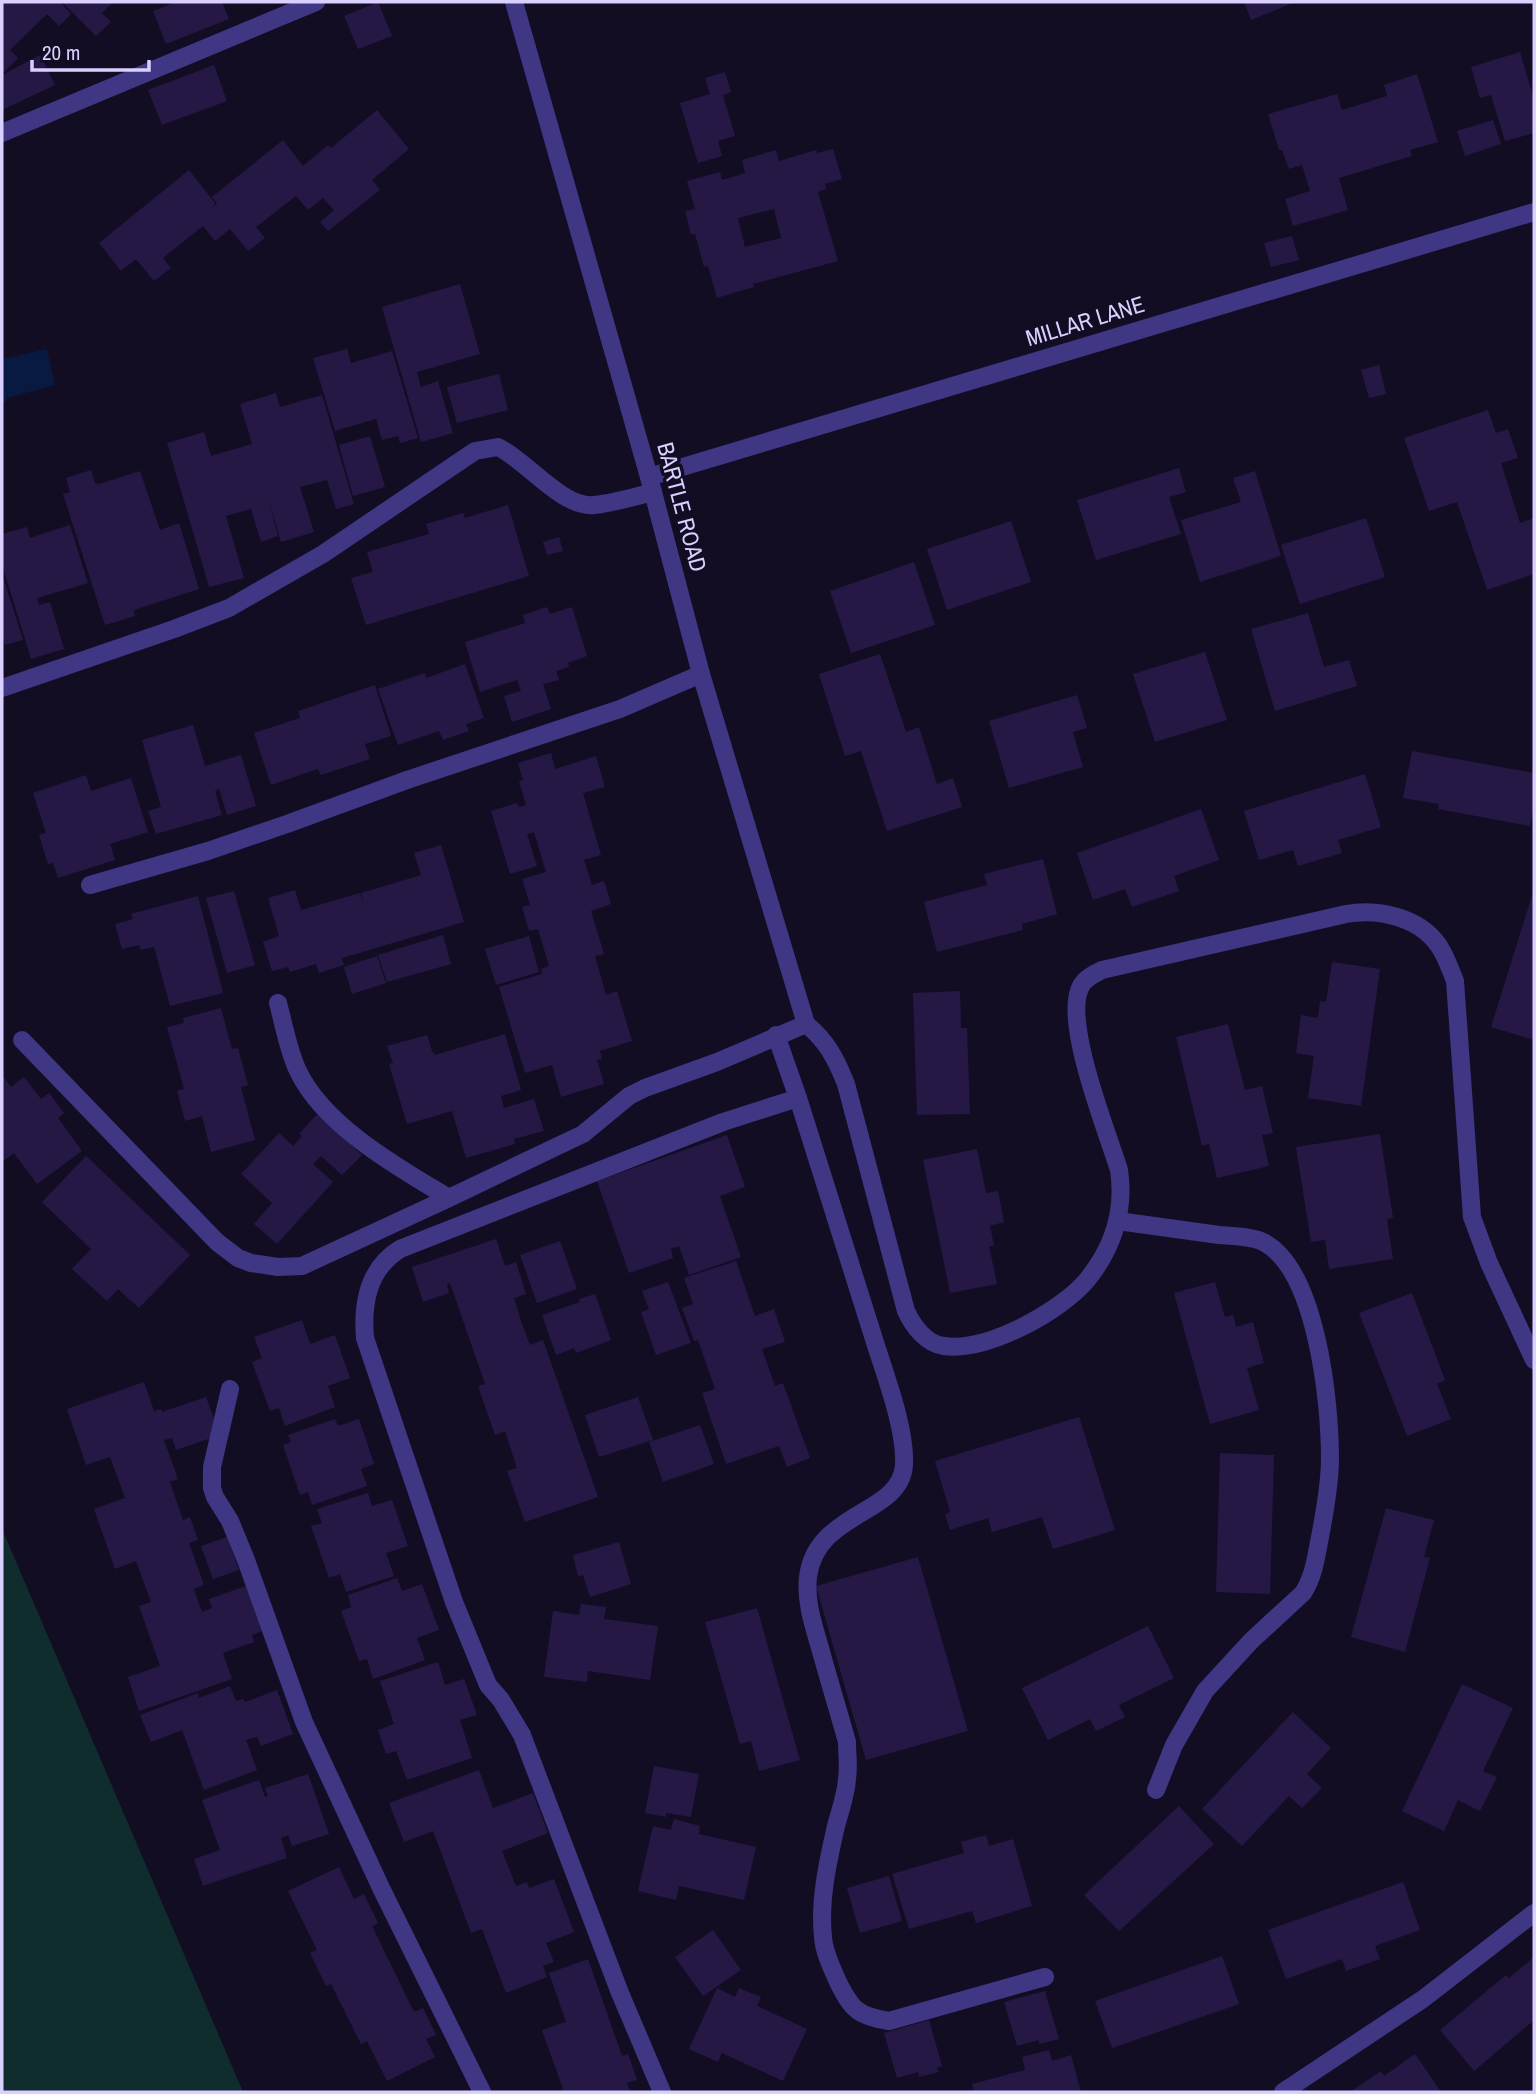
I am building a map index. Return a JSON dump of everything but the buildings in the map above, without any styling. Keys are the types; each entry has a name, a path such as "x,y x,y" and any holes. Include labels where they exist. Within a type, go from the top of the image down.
{"street":[{"path":"2,132 316,2"},
{"name":"BARTLE ROAD","path":"514,2 651,484 701,674 806,1024"},
{"name":"MILLAR LANE","path":"2,688 229,608 323,554 475,450 498,447 509,452 567,498 594,505 651,484 1534,212"},
{"path":"90,886 208,851 407,780 620,709 701,674"},
{"path":"22,1040 217,1242 238,1258 278,1268 302,1266 583,1134 629,1097 645,1088 717,1062 806,1024 821,1037 835,1056 846,1084 911,1324 933,1342 944,1346 968,1345 1017,1330 1048,1313 1085,1282 1108,1245 1118,1221 1122,1193 1119,1170 1076,1028 1076,1001 1083,982 1102,970 1346,914 1358,912 1390,915 1410,922 1433,938 1455,981 1472,1217 1489,1263 1534,1360"},
{"path":"278,1003 296,1068 315,1097 353,1135 382,1157 449,1198"},
{"path":"776,1035 878,1354 899,1427 904,1458 902,1476 891,1495 858,1513 828,1535 808,1574 809,1608 847,1742 848,1764 847,1781 824,1886 822,1937 848,2003 869,2018 890,2021 1045,1977"},
{"path":"662,2092 620,1993 522,1735 501,1700 488,1685 454,1602 365,1338 363,1320 371,1280 384,1261 400,1249 723,1122 798,1098"},
{"path":"1118,1221 1261,1241 1282,1259 1302,1293 1318,1342 1330,1436 1325,1509 1309,1584 1205,1691 1174,1745 1156,1790"},
{"path":"230,1390 212,1467 215,1497 230,1521 246,1560 304,1722 367,1858 482,2092"},
{"path":"1283,2092 1423,1998 1534,1913"}],"green space":[{"path":"2,1529 243,2092 2,2092"}],"water":[{"path":"47,349 55,385 7,398 7,401 2,403 2,359"}]}
